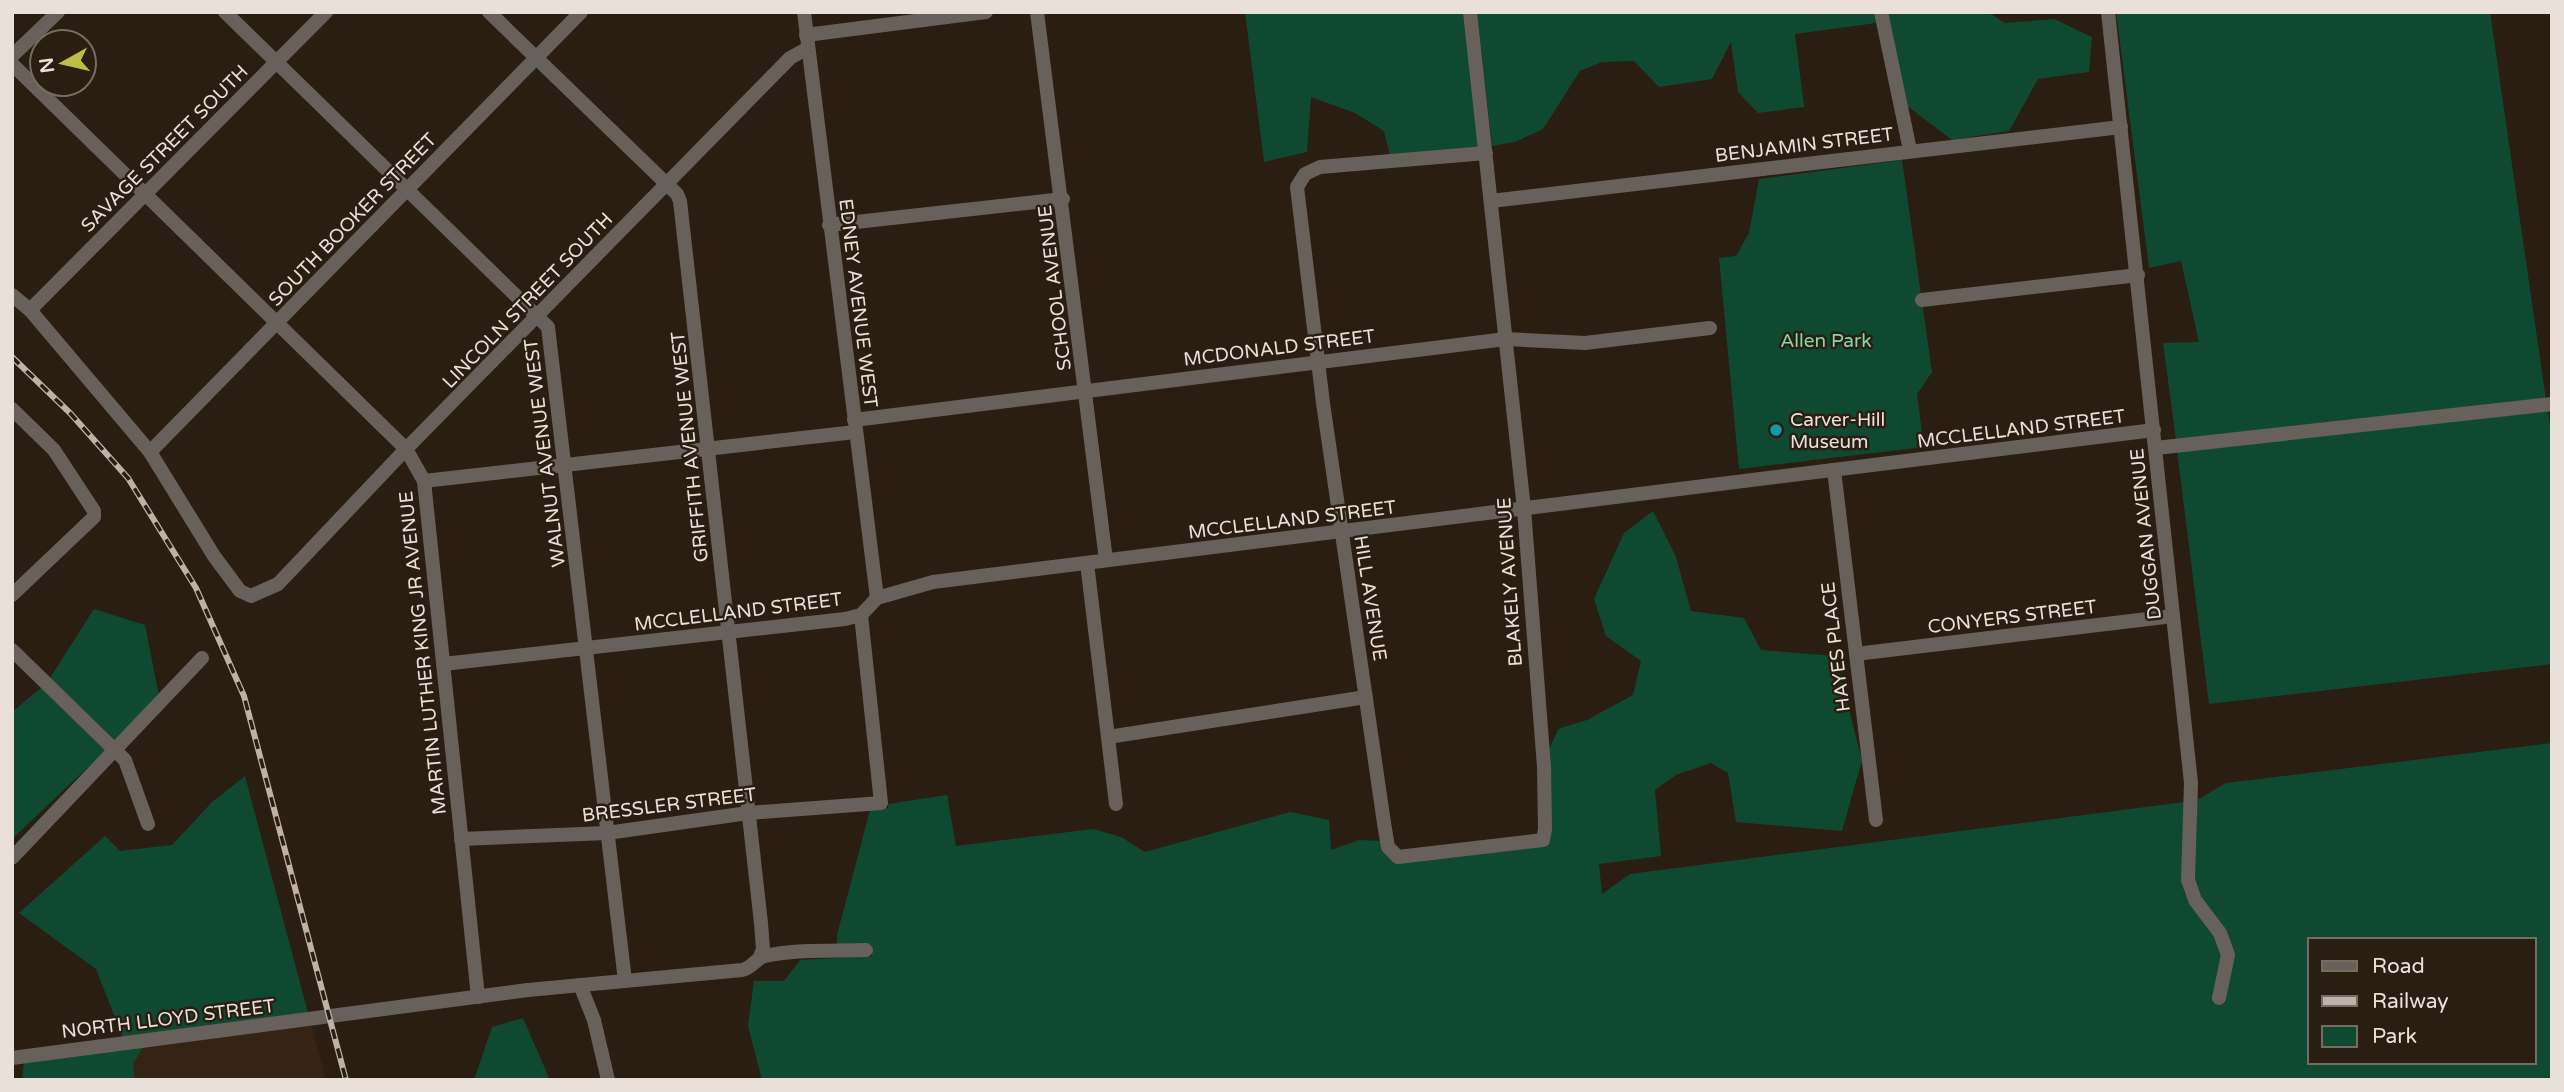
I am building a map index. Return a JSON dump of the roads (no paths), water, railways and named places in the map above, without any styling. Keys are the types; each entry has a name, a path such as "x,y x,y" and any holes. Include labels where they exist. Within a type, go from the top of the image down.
{"street":[{"path":"12,56 58,12"},
{"name":"WALNUT AVENUE WEST","path":"225,12 548,327 552,342 625,981"},
{"name":"SAVAGE STREET SOUTH","path":"30,310 326,12"},
{"name":"GRIFFITH AVENUE WEST","path":"489,12 665,186 677,194 680,201 761,923 763,949 760,957"},
{"name":"SOUTH BOOKER STREET","path":"150,452 581,12"},
{"name":"EDNEY AVENUE WEST","path":"804,12 877,598"},
{"name":"LINCOLN STREET SOUTH","path":"150,452 240,591 251,596 278,584 406,449 807,41 986,12"},
{"name":"SCHOOL AVENUE","path":"1037,12 1063,199 1106,560"},
{"name":"BLAKELY AVENUE","path":"1366,697 1388,846 1394,854 1403,857 1542,839 1545,829 1544,767 1524,509 1470,12"},
{"path":"1881,12 1910,150"},
{"name":"DUGGAN AVENUE","path":"2108,12 2191,783 2188,880 2195,900 2225,945 2228,960 2219,998"},
{"name":"MARTIN LUTHER KING JR AVENUE","path":"12,64 406,449 424,481 478,997"},
{"name":"BENJAMIN STREET","path":"1491,201 2121,127"},
{"name":"HILL AVENUE","path":"1366,697 1318,362 1297,192 1305,174 1320,166 1486,153"},
{"path":"829,225 1063,199"},
{"path":"1922,300 2138,275"},
{"path":"12,295 30,310 150,452"},
{"name":"MCDONALD STREET","path":"424,481 709,450 1086,389 1506,340 1585,343 1710,328"},
{"path":"2156,448 2552,404"},
{"path":"12,409 54,450 90,501 93,517 12,595"},
{"name":"MCCLELLAND STREET","path":"443,664 835,621 861,615 877,598 933,582 2154,430"},
{"name":"HAYES PLACE","path":"1833,470 1876,820"},
{"path":"1087,563 1116,804"},
{"name":"BRESSLER STREET","path":"460,839 607,833 748,813 881,803 861,615"},
{"name":"CONYERS STREET","path":"1856,654 2174,616"},
{"path":"12,650 125,760 148,824"},
{"path":"12,858 202,658"},
{"path":"1108,737 1366,697"},
{"path":"478,997 742,970 760,957 793,952 866,950"},
{"path":"580,985 594,1020 608,1080"},
{"name":"NORTH LLOYD STREET","path":"12,1058 478,997"}],"railway":[{"path":"12,357 70,413 128,478 196,588 244,696 346,1080"}],"place":[{"name":"Carver-Hill Museum","path":"1776,430"}],"park label":[{"name":"Allen Park","path":"1826,340"}]}
